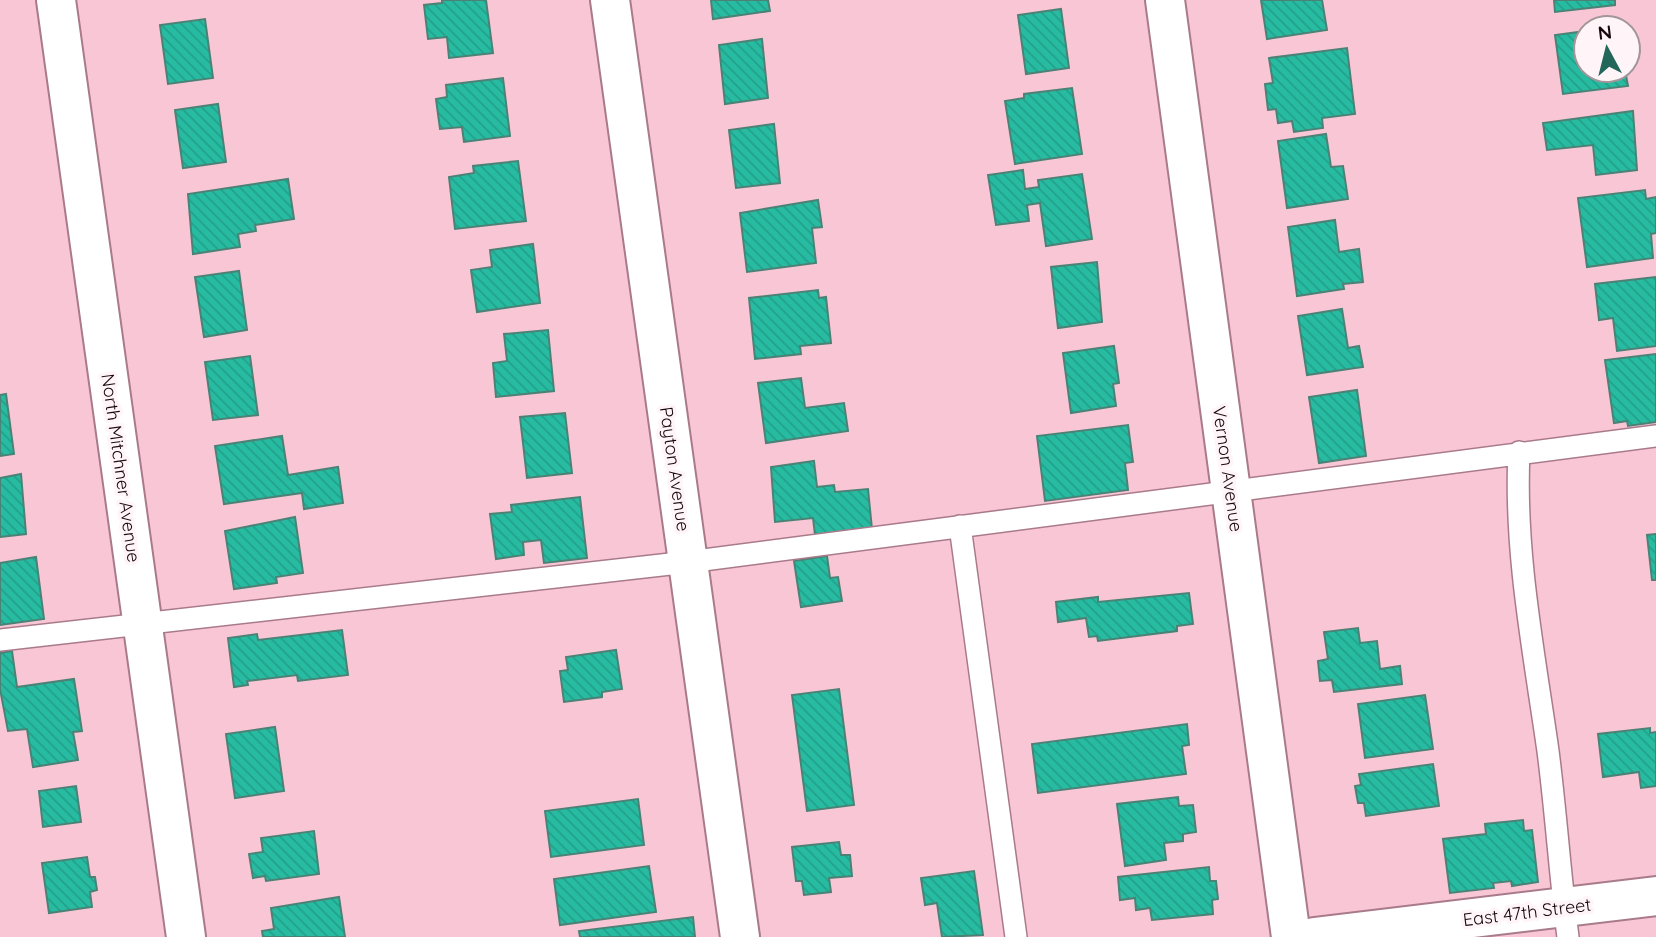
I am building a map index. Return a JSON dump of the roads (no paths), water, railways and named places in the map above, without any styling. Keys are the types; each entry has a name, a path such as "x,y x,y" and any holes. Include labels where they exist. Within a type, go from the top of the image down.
{"street":[{"name":"North Mitchner Avenue","path":"56,0 186,937"},
{"name":"Payton Avenue","path":"610,0 740,937"},
{"name":"Vernon Avenue","path":"1165,0 1291,937"},
{"name":"East 47th Street","path":"1314,937 1566,922 1656,896"}],"lane":[{"path":"0,640 688,562 1656,436"},
{"path":"1519,452 1517,495 1520,554 1560,838 1566,922"},
{"path":"960,526 1016,937"}]}
